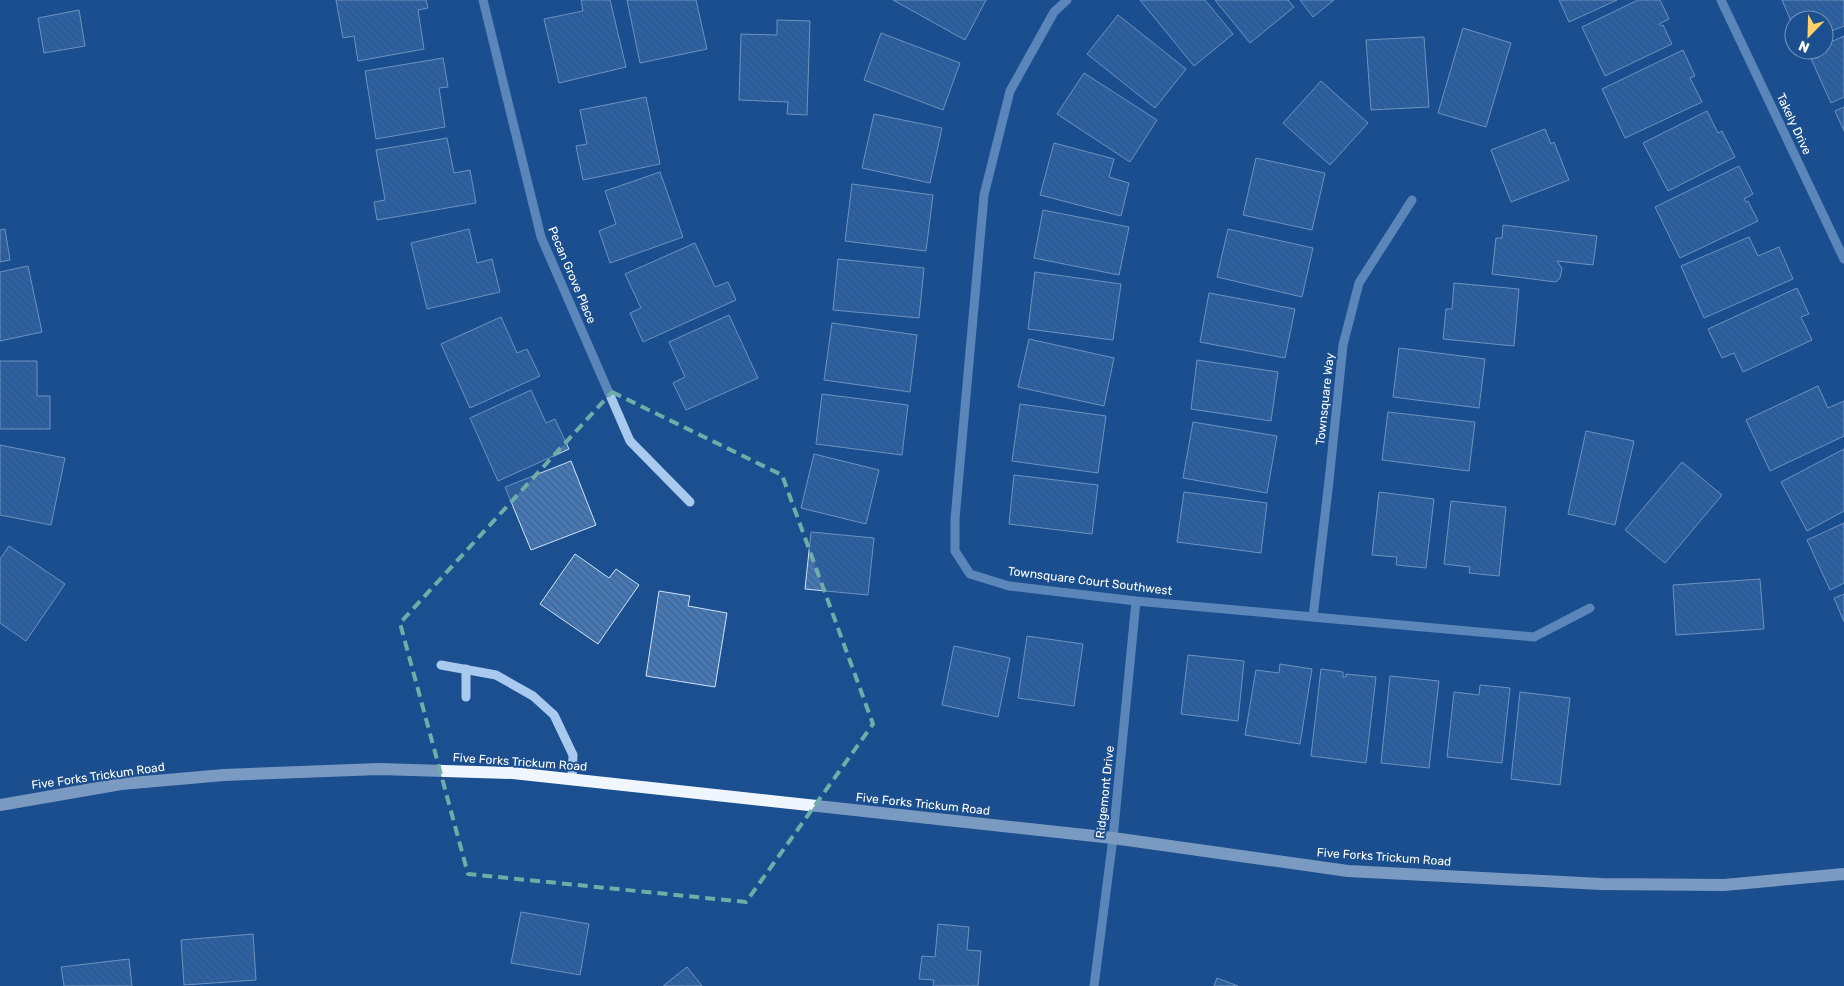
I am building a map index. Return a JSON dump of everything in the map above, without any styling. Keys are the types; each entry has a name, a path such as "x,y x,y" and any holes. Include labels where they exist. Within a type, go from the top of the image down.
{"main road":[{"name":"Five Forks Trickum Road","path":"0,805 121,784 224,775 379,769 513,773 1113,838 1348,871 1602,884 1724,885 1844,874"}],"street":[{"name":"Pecan Grove Place","path":"483,0 541,237 630,441 690,502"},
{"name":"Townsquare Court Southwest","path":"1067,0 1054,12 1010,91 984,195 955,519 955,551 970,574 1009,586 1136,601 1534,637 1590,608"},
{"name":"Takely Drive","path":"1721,0 1844,259"},
{"name":"Townsquare Way","path":"1313,617 1344,345 1359,282 1412,200"},
{"name":"Ridgemont Drive","path":"1094,986 1113,838 1136,601"},
{"path":"441,665 496,675 533,696 554,715 573,755 572,779"},
{"path":"466,669 466,697"}],"highlighted area":[{"path":"612,392 782,475 873,724 746,902 468,874 400,623"}],"building":[{"path":"336,0 426,0 428,8 418,10 424,49 358,61 354,36 343,38"},
{"path":"581,0 610,0 626,67 559,83 544,19 583,11"},
{"path":"627,0 696,0 707,49 640,63"},
{"path":"893,0 986,0 965,40"},
{"path":"1140,0 1205,0 1233,34 1194,66"},
{"path":"1215,0 1288,0 1294,7 1250,43"},
{"path":"1300,0 1334,0 1313,17"},
{"path":"1559,0 1617,0 1569,22"},
{"path":"1638,0 1660,0 1669,19 1659,24 1663,25 1672,44 1605,76 1582,27"},
{"path":"1782,0 1844,0 1844,26 1834,30 1834,10 1786,10"},
{"path":"79,10 85,46 44,53 38,18"},
{"path":"1118,15 1186,69 1155,108 1087,54"},
{"path":"777,20 810,21 807,115 787,114 788,102 739,100 741,34 777,35"},
{"path":"1463,28 1511,43 1486,127 1438,113"},
{"path":"881,33 960,63 943,110 864,80"},
{"path":"1844,36 1844,97 1831,103 1812,60 1834,60 1834,40"},
{"path":"1424,37 1429,107 1371,110 1366,40"},
{"path":"1683,50 1695,76 1690,78 1702,102 1625,138 1602,89"},
{"path":"443,58 448,87 439,88 445,127 376,139 365,71"},
{"path":"1084,73 1157,120 1130,162 1057,114"},
{"path":"1321,81 1368,123 1330,165 1283,123"},
{"path":"646,97 660,164 583,180 576,146 587,144 580,110"},
{"path":"1844,107 1844,131 1835,111"},
{"path":"1707,111 1718,133 1722,131 1735,157 1668,191 1643,143"},
{"path":"874,114 942,128 930,183 862,168"},
{"path":"1545,129 1551,144 1554,142 1569,180 1511,202 1491,150"},
{"path":"447,138 454,173 470,170 476,203 377,220 374,202 385,200 376,150"},
{"path":"1054,143 1114,159 1109,177 1129,183 1121,216 1040,195"},
{"path":"1256,158 1325,173 1312,230 1243,215"},
{"path":"1739,166 1753,194 1744,199 1746,202 1748,201 1758,221 1680,258 1655,207"},
{"path":"660,172 683,237 610,263 599,231 616,224 605,191"},
{"path":"852,184 933,195 926,251 845,241"},
{"path":"1043,210 1129,227 1119,275 1034,258"},
{"path":"1503,225 1597,236 1593,265 1557,261 1562,268 1560,278 1556,282 1492,274 1496,238 1502,238"},
{"path":"5,229 10,260 0,262 0,230"},
{"path":"469,229 477,263 492,259 500,292 427,309 411,243"},
{"path":"1228,229 1313,248 1302,297 1217,277"},
{"path":"1749,237 1758,256 1779,247 1793,279 1704,318 1681,266"},
{"path":"695,243 715,287 728,282 736,300 643,342 630,313 641,308 625,274"},
{"path":"838,259 924,268 919,318 833,310"},
{"path":"28,266 42,332 0,341 0,272"},
{"path":"1035,272 1121,284 1113,340 1028,329"},
{"path":"1454,283 1519,289 1514,346 1443,339 1446,309 1452,309"},
{"path":"1797,288 1809,314 1801,317 1812,340 1743,372 1734,353 1722,358 1708,329"},
{"path":"1209,293 1295,309 1285,358 1200,342"},
{"path":"729,315 758,378 686,410 673,383 685,377 669,342"},
{"path":"501,317 517,353 527,349 540,376 470,408 441,344"},
{"path":"832,323 917,335 910,392 824,380"},
{"path":"1029,339 1114,358 1104,406 1018,387"},
{"path":"1399,348 1485,359 1479,408 1393,397"},
{"path":"1197,360 1278,372 1271,421 1191,409"},
{"path":"0,361 37,361 37,396 50,396 50,429 0,429"},
{"path":"1818,386 1828,408 1844,401 1844,436 1770,471 1746,420"},
{"path":"531,390 546,423 555,419 569,449 498,481 470,418"},
{"path":"822,394 908,405 902,455 816,444"},
{"path":"1020,404 1106,416 1098,473 1012,461"},
{"path":"1388,412 1475,422 1469,471 1382,460"},
{"path":"1193,422 1277,436 1267,493 1183,478"},
{"path":"1586,431 1634,441 1615,525 1568,514"},
{"path":"0,445 65,458 51,525 0,515"},
{"path":"1844,449 1844,511 1807,531 1781,482"},
{"path":"814,454 879,470 866,524 801,508"},
{"path":"571,461 596,525 531,550 505,487"},
{"path":"1682,462 1722,495 1665,563 1625,530"},
{"path":"1014,475 1098,485 1092,534 1009,524"},
{"path":"1184,492 1267,503 1261,553 1177,542"},
{"path":"1379,492 1434,499 1426,568 1396,565 1397,557 1372,555"},
{"path":"1451,501 1506,507 1499,576 1469,573 1470,567 1444,564"},
{"path":"1844,523 1844,583 1830,590 1807,540"},
{"path":"811,532 874,538 868,595 805,589"},
{"path":"9,546 65,584 26,641 0,623 0,559"},
{"path":"575,554 609,578 616,569 639,585 598,644 540,604"},
{"path":"1760,579 1764,629 1676,635 1673,585"},
{"path":"659,591 690,596 688,606 727,613 715,687 646,676"},
{"path":"1844,594 1844,622 1834,598"},
{"path":"1027,636 1083,644 1074,706 1018,698"},
{"path":"954,646 1010,658 998,717 942,705"},
{"path":"1188,655 1244,661 1238,721 1181,714"},
{"path":"1280,664 1312,669 1300,744 1245,735 1256,670 1279,673"},
{"path":"1321,669 1343,672 1343,677 1346,677 1346,674 1376,677 1366,763 1311,756"},
{"path":"1390,676 1439,681 1429,768 1381,763"},
{"path":"1480,685 1510,688 1502,763 1447,757 1454,692 1479,695"},
{"path":"1520,692 1570,698 1560,785 1511,779"},
{"path":"521,912 589,924 580,975 511,963"},
{"path":"938,924 969,927 967,950 981,951 978,986 933,986 934,980 919,979 922,956 935,957"},
{"path":"253,934 256,980 184,985 181,940"},
{"path":"129,959 132,986 64,986 61,967"},
{"path":"687,967 702,986 663,986"},
{"path":"1217,978 1238,986 1214,986"}]}
